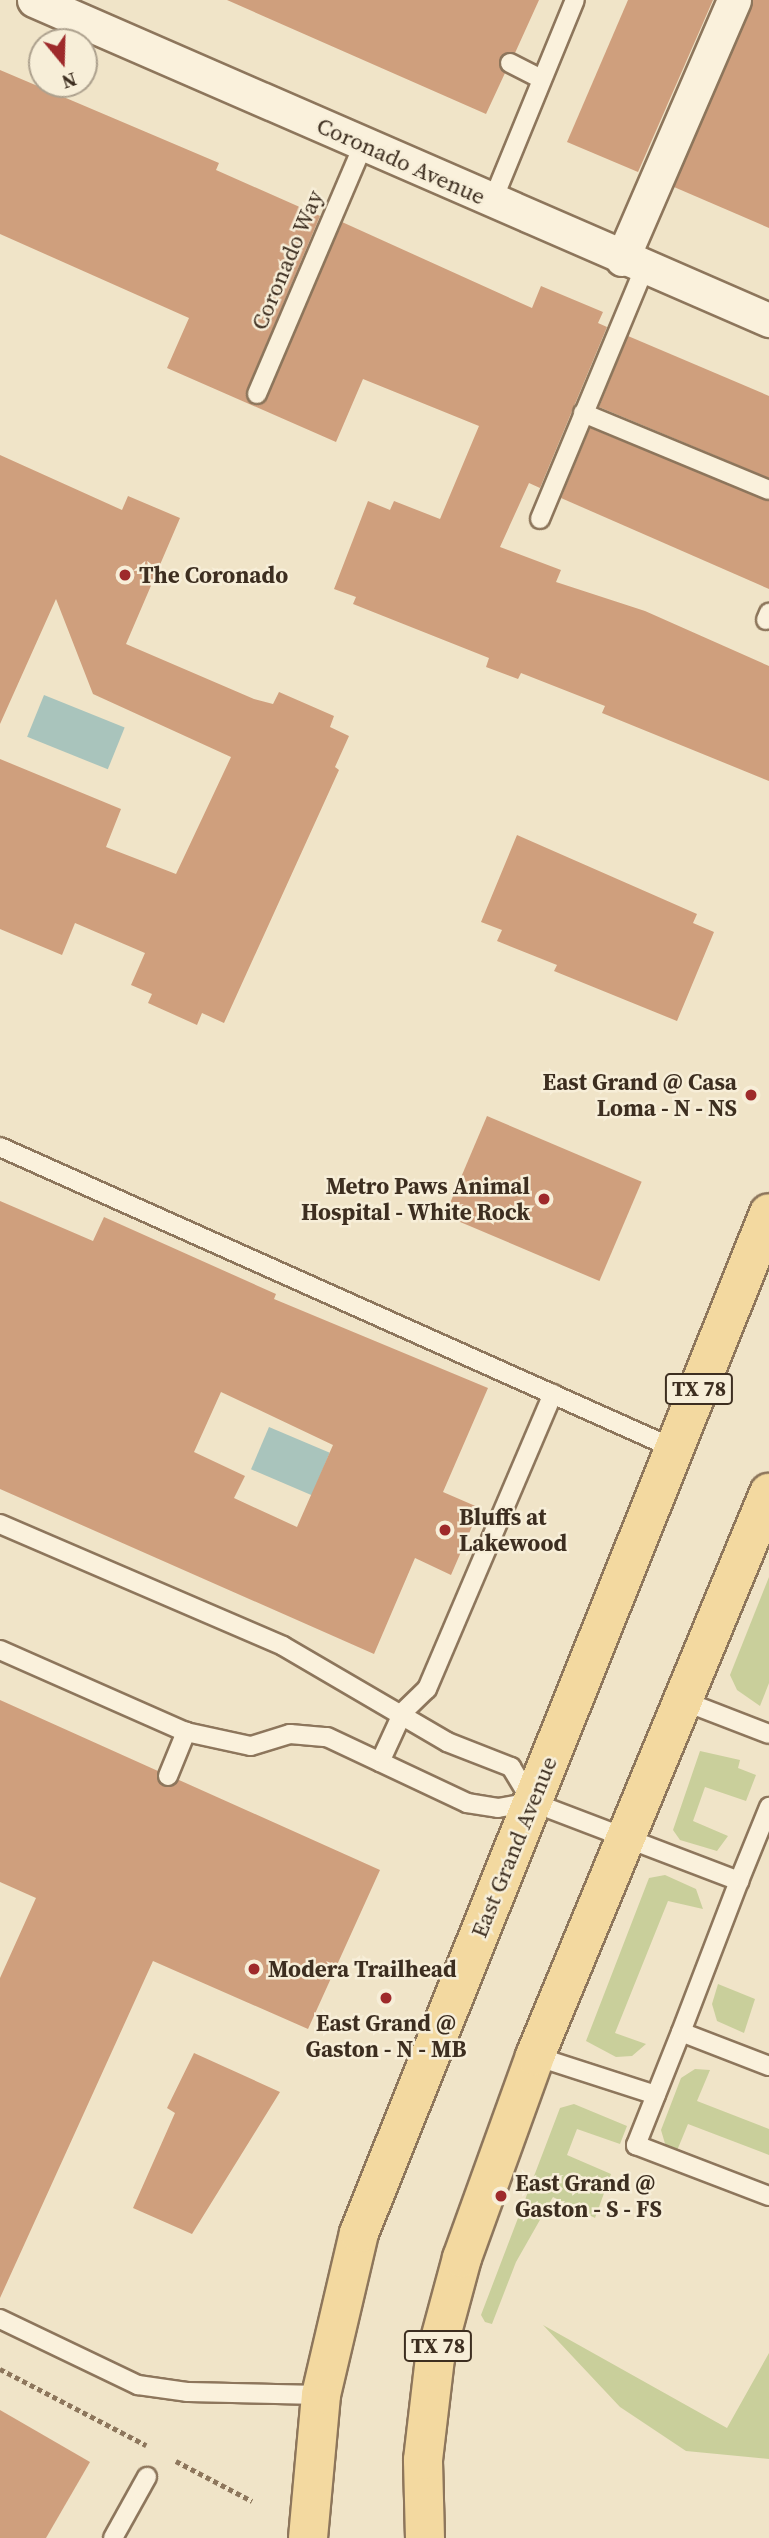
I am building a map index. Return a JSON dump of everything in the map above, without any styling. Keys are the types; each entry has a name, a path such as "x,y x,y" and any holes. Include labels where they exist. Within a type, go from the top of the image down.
{"main road":[{"name":"East Grand Avenue","path":"309,2538 321,2395 359,2233 769,1213"},
{"name":"TX 78","path":"425,2538 423,2460 435,2358 463,2258 535,2056 622,1837 681,1700 759,1550 769,1493"}],"street":[{"name":"Coronado Avenue","path":"34,0 633,264 769,320"},
{"path":"633,264 734,0"}],"lane":[{"path":"492,202 539,78 575,0"},
{"path":"510,63 539,78"},
{"name":"Coronado Way","path":"257,394 363,145"},
{"path":"540,519 583,413 633,264"},
{"path":"583,413 769,490"},
{"path":"0,1147 675,1448"},
{"path":"380,1762 403,1712 428,1689 553,1394"},
{"path":"0,1524 283,1646 403,1712 447,1742 511,1767 532,1802"},
{"path":"0,1650 186,1732 251,1746 290,1734 327,1737 467,1803 498,1808 532,1802 739,1881"},
{"path":"681,1700 769,1734"},
{"path":"168,1776 186,1732"},
{"path":"769,1807 636,2145 769,2196"},
{"path":"681,2032 769,2066"},
{"path":"535,2056 656,2095"},
{"path":"0,2319 138,2385 187,2392 321,2395"},
{"path":"113,2538 147,2477"}],"path":[{"path":"0,2369 156,2450"},
{"path":"168,2457 252,2501"}],"green space":[{"path":"769,1577 769,1683 760,1706 737,1690 730,1675"},
{"path":"700,1751 740,1760 738,1768 756,1775 746,1801 705,1787 693,1821 728,1836 717,1851 680,1840 673,1830"},
{"path":"665,1875 696,1889 703,1909 668,1901 615,2033 646,2044 632,2056 616,2057 586,2041 649,1878"},
{"path":"718,1984 755,1999 744,2033 717,2021 712,2004"},
{"path":"695,2069 710,2070 697,2101 769,2129 769,2155 688,2124 676,2153 666,2147 661,2130 681,2078"},
{"path":"574,2104 627,2126 620,2144 577,2129 567,2155 611,2174 595,2218 553,2197 516,2262 492,2324 485,2322 481,2315 560,2108"},
{"path":"543,2325 727,2428 769,2353 769,2459 686,2451 620,2407"}],"water":[{"path":"44,695 125,728 108,769 27,737"},
{"path":"269,1427 330,1453 312,1495 251,1469"}],"building":[{"path":"227,0 539,0 515,53 500,58 505,73 486,114"},
{"path":"628,0 713,0 638,172 567,142"},
{"path":"753,0 769,0 769,228 674,187"},
{"path":"0,70 28,82 28,98 66,98 219,163 216,170 320,216 247,390 253,405 267,398 342,222 532,308 541,286 603,312 598,323 607,327 540,488 529,483 500,547 561,570 556,582 645,611 769,666 769,781 602,713 605,706 521,673 518,679 486,667 489,658 353,604 356,597 334,589 368,501 390,510 394,501 440,519 479,426 363,379 336,442 167,368 189,318 0,234"},
{"path":"628,336 769,396 769,478 599,407"},
{"path":"590,428 769,501 769,589 561,498"},
{"path":"0,455 122,510 128,496 180,518 126,644 254,699 273,704 279,692 334,716 330,727 349,736 335,767 339,770 224,1023 202,1013 197,1025 148,1003 152,994 131,985 145,953 75,923 62,955 0,929 0,759 121,809 106,847 176,874 231,757 93,694 56,599 0,724"},
{"path":"517,835 697,914 693,923 714,932 677,1021 554,971 557,965 497,941 502,930 481,922"},
{"name":"Metro Paws Animal Hospital - White Rock","path":"487,1116 642,1182 599,1281 445,1215"},
{"path":"0,1201 93,1241 104,1217 276,1294 274,1299 488,1388 443,1492 480,1508 451,1575 415,1558 374,1654 0,1489","holes":["221,1392 333,1445 297,1527 234,1498 245,1476 194,1452"]},
{"name":"Modera Trailhead","path":"0,1700 158,1771 163,1786 179,1780 380,1870 308,2029 153,1961 0,2298 0,1978 36,1898 0,1882"},
{"path":"194,2053 280,2092 192,2234 133,2208 175,2113 167,2108"},
{"path":"0,2410 90,2462 46,2538 0,2538"}],"place":[{"name":"The Coronado","path":"125,575"},
{"name":"East Grand @ Casa Loma - N - NS","path":"751,1095"},
{"name":"Metro Paws Animal Hospital - White Rock","path":"544,1199"},
{"name":"Bluffs at Lakewood","path":"445,1530"},
{"name":"Modera Trailhead","path":"254,1969"},
{"name":"East Grand @ Gaston - N - MB","path":"386,1998"},
{"name":"East Grand @ Gaston - S - FS","path":"501,2196"}]}
